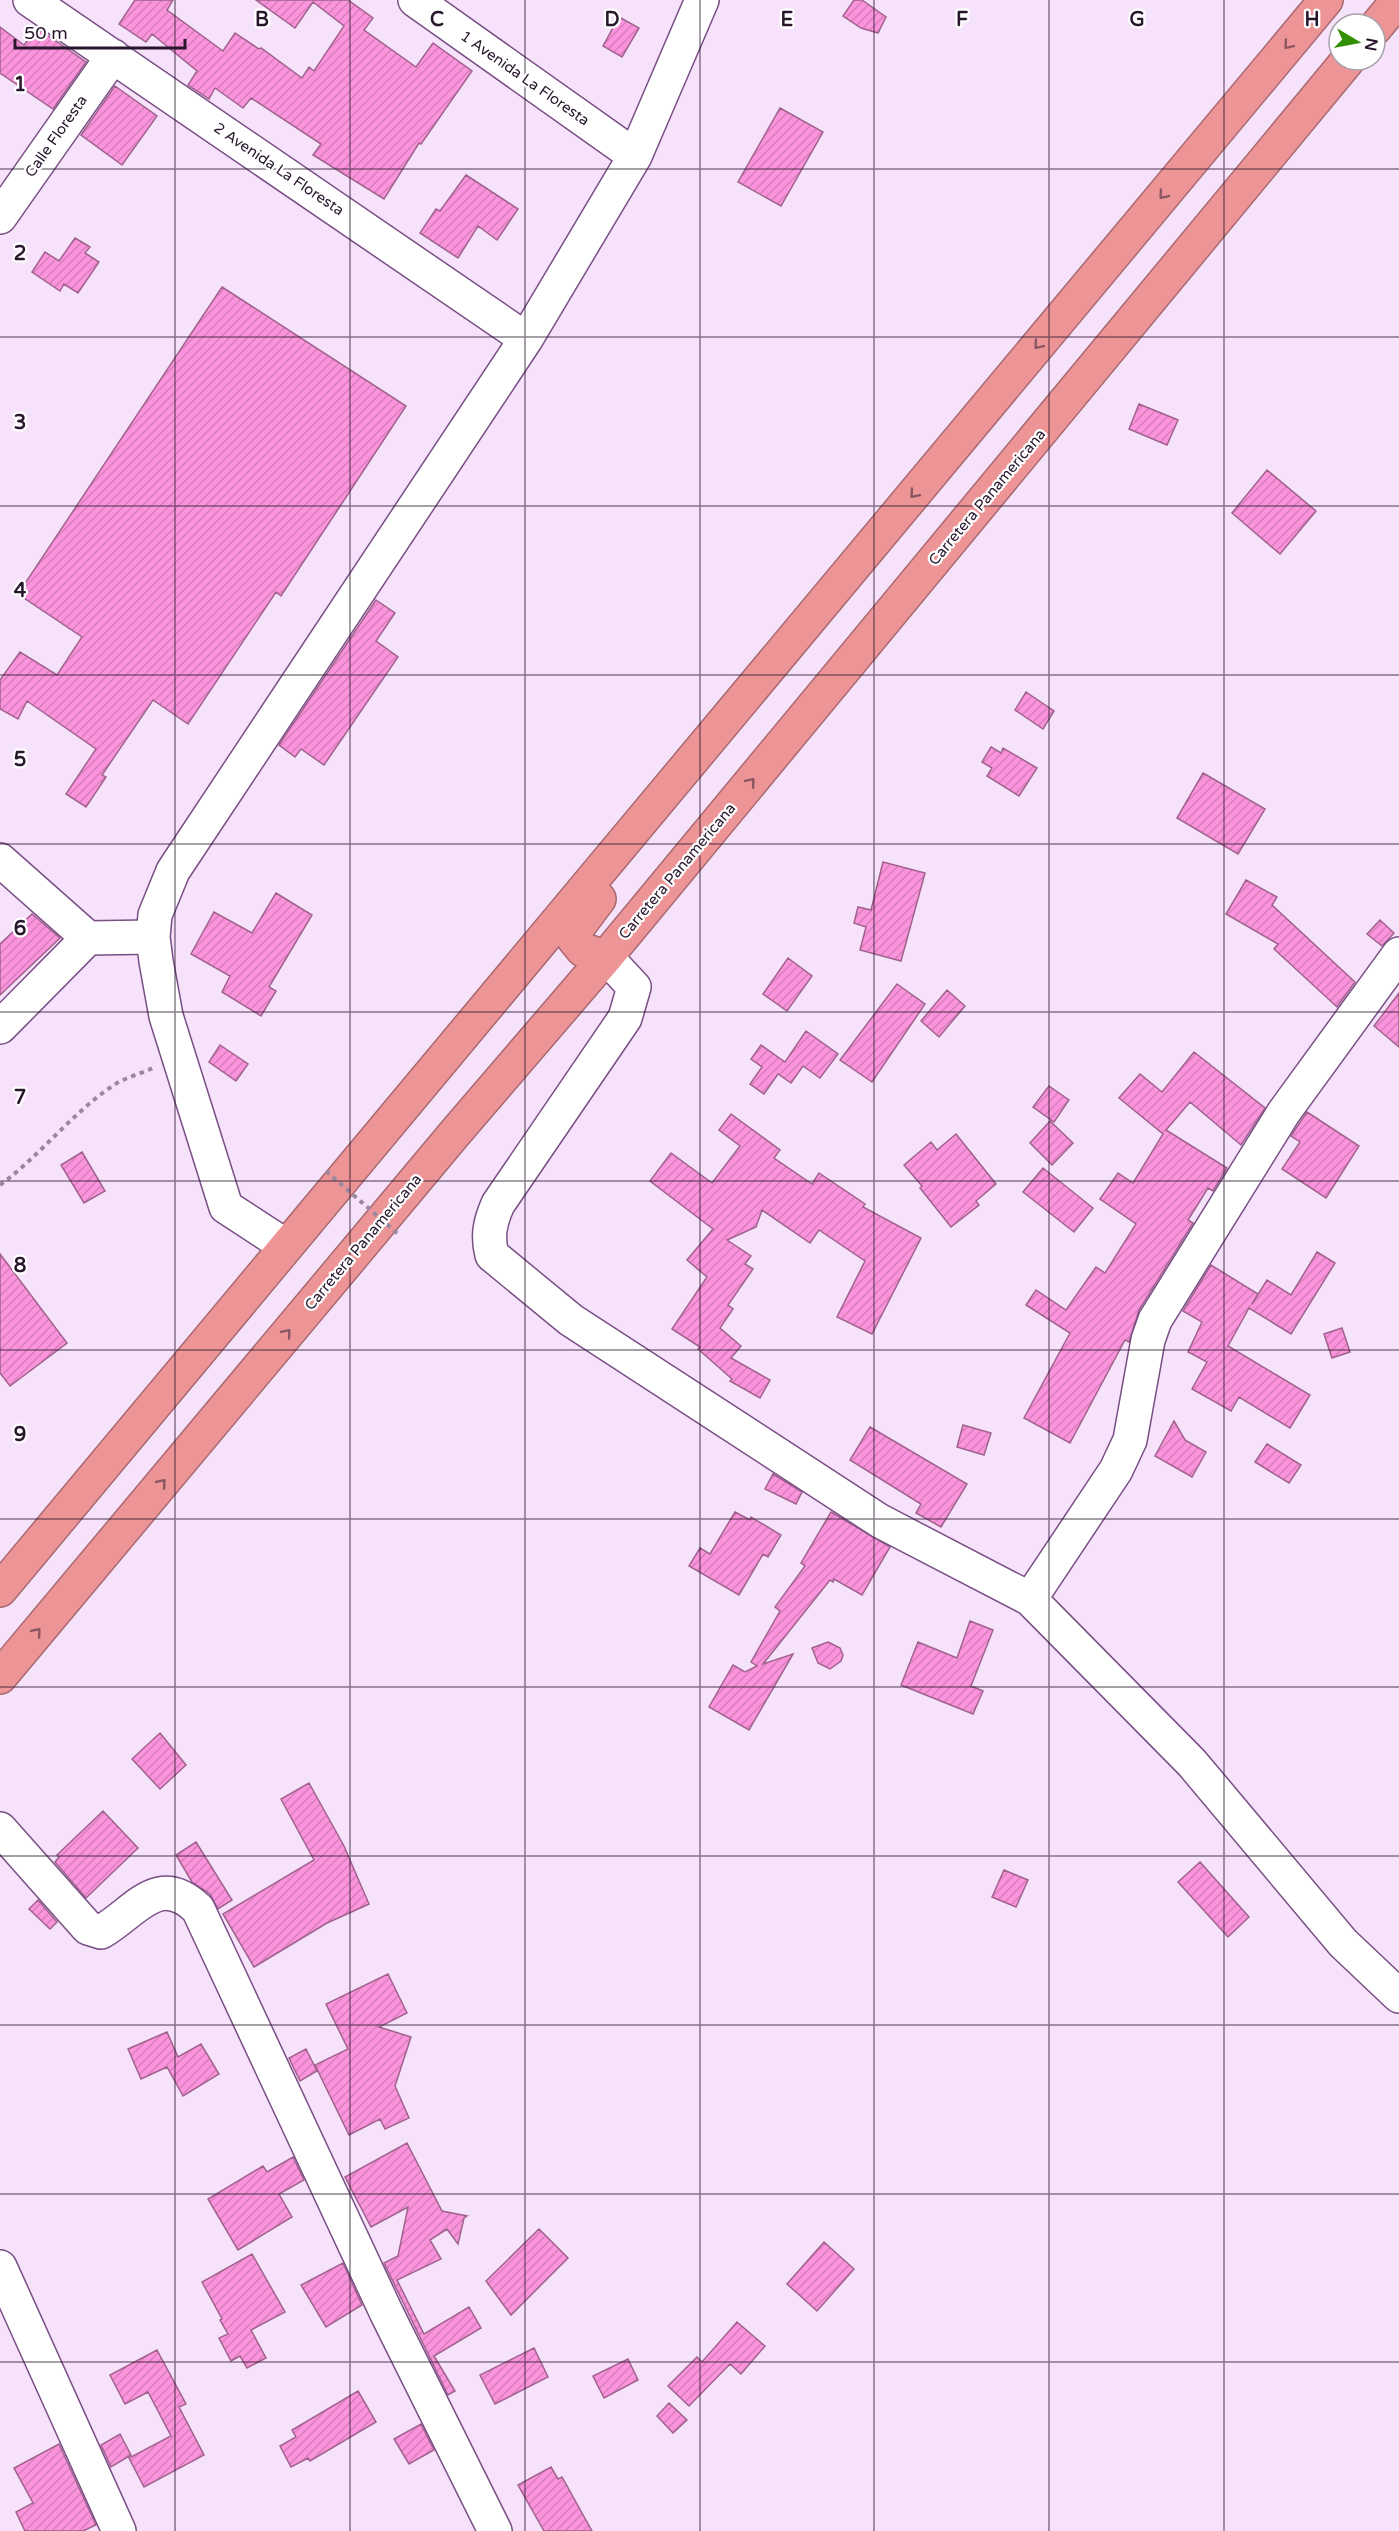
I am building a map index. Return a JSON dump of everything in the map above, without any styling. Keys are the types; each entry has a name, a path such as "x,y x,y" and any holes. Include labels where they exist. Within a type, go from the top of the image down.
{"highway":[{"path":"0,1590 1326,0"},
{"path":"1387,13 1398,0"},
{"name":"Carretera Panamericana","path":"0,1677 455,1133 606,957 1338,72"},
{"path":"606,957 578,946 574,939 575,933 701,764 726,719"},
{"path":"455,1133 462,1106 476,1083 563,979 572,966 575,955 565,945 550,944 520,965"}],"street":[{"name":"2 Avenida La Floresta","path":"30,0 526,339"},
{"name":"1 Avenida La Floresta","path":"415,0 635,156"},
{"path":"286,1246 226,1207 166,1016 153,937 155,915 173,871 526,339 635,156 702,0"},
{"name":"Calle Floresta","path":"0,217 113,56"},
{"path":"0,860 88,938 153,937"},
{"path":"0,1027 88,938"},
{"path":"1030,1599 1116,1470 1130,1440 1148,1340 1155,1320 1284,1112 1399,954"},
{"path":"606,957 634,987 625,1018 498,1204 490,1223 489,1242 492,1255 571,1320 880,1521 1030,1599 1192,1763 1343,1943 1399,1996"},
{"path":"0,1829 88,1928 101,1932 154,1893 172,1892 185,1897 198,1909 387,2314 495,2531"},
{"path":"0,2267 119,2531"}],"path":[{"path":"0,1185 20,1171 61,1130 112,1085 179,1057"},
{"path":"326,1171 398,1234"}],"building":[{"path":"135,0 173,0 167,10 223,51 235,33 259,49 261,48 302,78 309,67 314,71 344,26 313,2 295,28 256,0 348,0 373,18 364,30 416,67 433,43 472,71 421,144 419,143 384,199 313,155 321,144 251,98 243,108 215,88 209,99 188,85 197,71 152,34 146,42 119,24"},
{"path":"854,0 862,0 886,17 878,33 861,28 843,16"},
{"path":"619,17 639,28 622,57 603,46"},
{"path":"0,27 24,45 37,28 86,62 53,109 0,73"},
{"path":"115,86 157,116 122,165 81,135"},
{"path":"780,108 823,132 781,206 738,182"},
{"path":"466,175 518,209 497,240 478,226 458,258 420,233 436,209 440,211"},
{"path":"75,238 90,247 85,253 99,262 78,293 64,284 60,291 32,272 45,252 59,261"},
{"path":"222,287 406,406 281,596 276,592 188,724 153,700 102,775 106,777 86,807 66,794 96,749 27,701 18,719 0,709 0,680 20,652 57,675 82,637 18,594"},
{"path":"1139,404 1178,420 1167,445 1129,429"},
{"path":"1267,470 1316,511 1280,554 1232,513"},
{"path":"376,600 395,613 376,641 398,657 324,765 301,749 295,757 279,745"},
{"path":"1026,692 1054,711 1043,729 1015,710"},
{"path":"991,747 1001,753 1003,748 1037,768 1019,796 987,776 992,768 982,762"},
{"path":"1203,773 1265,809 1238,854 1177,818"},
{"path":"883,862 925,873 901,961 860,950 866,927 854,923 858,907 871,910"},
{"path":"1246,880 1277,897 1272,905 1355,982 1337,1007 1274,949 1278,944 1226,914"},
{"path":"276,893 312,915 269,987 276,991 261,1016 222,992 230,976 191,954 214,912 252,933"},
{"path":"32,914 60,938 0,995 0,944"},
{"path":"1380,920 1394,933 1382,946 1367,934"},
{"path":"788,958 812,976 787,1011 763,994"},
{"path":"897,984 925,1004 872,1082 840,1060"},
{"path":"947,990 965,1006 939,1037 921,1021"},
{"path":"1399,993 1399,1047 1374,1026"},
{"path":"806,1031 838,1054 820,1078 803,1066 791,1083 778,1074 764,1094 750,1084 762,1067 751,1059 761,1045 785,1062"},
{"path":"220,1045 248,1064 236,1081 209,1062"},
{"path":"1194,1052 1265,1108 1241,1145 1190,1102 1166,1130 1227,1168 1213,1191 1208,1188 1188,1220 1193,1223 1139,1310 1129,1342 1125,1340 1070,1443 1024,1418 1070,1333 1026,1305 1036,1290 1066,1310 1096,1267 1105,1273 1136,1224 1100,1199 1118,1173 1133,1183 1163,1134 1119,1098 1140,1074 1162,1092"},
{"path":"1049,1086 1069,1100 1054,1122 1033,1107"},
{"path":"1307,1112 1359,1146 1326,1198 1282,1169 1300,1142 1291,1136"},
{"path":"731,1114 780,1150 774,1158 812,1184 819,1173 865,1204 863,1207 921,1238 872,1334 837,1317 865,1261 819,1230 810,1243 762,1210 756,1227 727,1240 751,1256 745,1264 753,1269 728,1305 733,1309 720,1328 741,1346 731,1358 770,1380 760,1398 730,1381 732,1379 698,1349 700,1347 672,1329 707,1277 687,1260 713,1229 650,1181 671,1153 712,1183 740,1146 719,1130"},
{"path":"1050,1121 1073,1143 1052,1165 1030,1143"},
{"path":"956,1134 996,1184 976,1201 979,1205 951,1227 904,1165 931,1142 937,1150"},
{"path":"82,1152 105,1191 84,1203 61,1165"},
{"path":"1043,1168 1093,1208 1074,1232 1023,1192"},
{"path":"1317,1252 1335,1263 1291,1334 1249,1308 1228,1346 1310,1395 1290,1428 1239,1397 1231,1411 1192,1389 1207,1362 1188,1352 1202,1322 1183,1311 1211,1265 1258,1294 1252,1304 1267,1280 1291,1295"},
{"path":"0,1254 67,1343 10,1386 0,1373"},
{"path":"1342,1328 1350,1352 1332,1358 1324,1334"},
{"path":"1174,1421 1185,1440 1206,1452 1192,1477 1155,1456"},
{"path":"963,1425 991,1433 984,1455 957,1447"},
{"path":"870,1427 967,1484 941,1527 916,1513 921,1504 850,1460"},
{"path":"1267,1444 1301,1465 1289,1483 1255,1462"},
{"path":"773,1474 802,1492 796,1504 765,1489"},
{"path":"735,1512 750,1520 751,1517 781,1535 768,1557 763,1554 739,1595 689,1566 700,1548 710,1554"},
{"path":"831,1512 890,1547 862,1595 834,1579 833,1582 830,1580 763,1664 793,1654 749,1730 709,1707 733,1665 745,1672 757,1666 751,1662 780,1611 775,1607 805,1566 801,1563"},
{"path":"970,1621 993,1630 971,1686 983,1691 973,1714 901,1685 918,1642 957,1658"},
{"path":"828,1642 840,1648 843,1655 841,1661 830,1669 818,1663 812,1648"},
{"path":"160,1733 186,1765 160,1789 132,1759"},
{"path":"309,1783 344,1846 369,1904 327,1923 254,1967 223,1914 314,1860 281,1799"},
{"path":"103,1811 138,1848 86,1898 55,1862 59,1857 57,1855"},
{"path":"196,1842 232,1900 218,1909 210,1894 192,1882 176,1855"},
{"path":"1200,1862 1249,1917 1228,1937 1178,1882"},
{"path":"1004,1870 1028,1880 1016,1907 992,1897"},
{"path":"38,1900 57,1922 50,1929 29,1909"},
{"path":"388,1974 407,2013 379,2027 411,2037 395,2086 409,2118 385,2129 380,2119 349,2135 315,2065 348,2049 326,2004"},
{"path":"167,2032 178,2057 201,2044 219,2074 183,2096 167,2067 141,2079 128,2049"},
{"path":"306,2049 317,2071 300,2081 289,2058"},
{"path":"407,2143 442,2211 467,2216 464,2218 458,2244 447,2229 430,2240 441,2259 397,2280 424,2334 469,2307 481,2328 434,2356 455,2391 448,2395 384,2263 398,2256 408,2207 371,2227 345,2177"},
{"path":"293,2157 304,2180 279,2194 292,2217 238,2250 208,2199 263,2166 267,2172"},
{"path":"539,2229 568,2258 511,2315 486,2281"},
{"path":"824,2242 854,2269 817,2311 787,2284"},
{"path":"252,2254 285,2312 251,2330 266,2358 247,2368 240,2356 231,2361 219,2338 228,2334 202,2282"},
{"path":"343,2263 362,2305 326,2327 301,2285"},
{"path":"737,2322 765,2346 741,2374 730,2364 689,2406 668,2386 697,2357 702,2362"},
{"path":"534,2348 548,2377 495,2404 480,2375"},
{"path":"157,2350 186,2404 179,2407 204,2455 144,2487 129,2458 171,2436 148,2392 125,2404 110,2375"},
{"path":"628,2359 638,2380 604,2398 593,2376"},
{"path":"358,2391 376,2422 310,2461 308,2458 291,2467 280,2446 296,2437 292,2430"},
{"path":"669,2403 687,2420 673,2433 657,2416"},
{"path":"421,2424 434,2450 409,2464 394,2439"},
{"path":"120,2434 131,2455 111,2467 101,2445"},
{"path":"59,2444 96,2525 83,2531 25,2531 16,2512 33,2503 14,2468"},
{"path":"551,2467 558,2479 562,2477 592,2531 544,2531 518,2485"}]}
